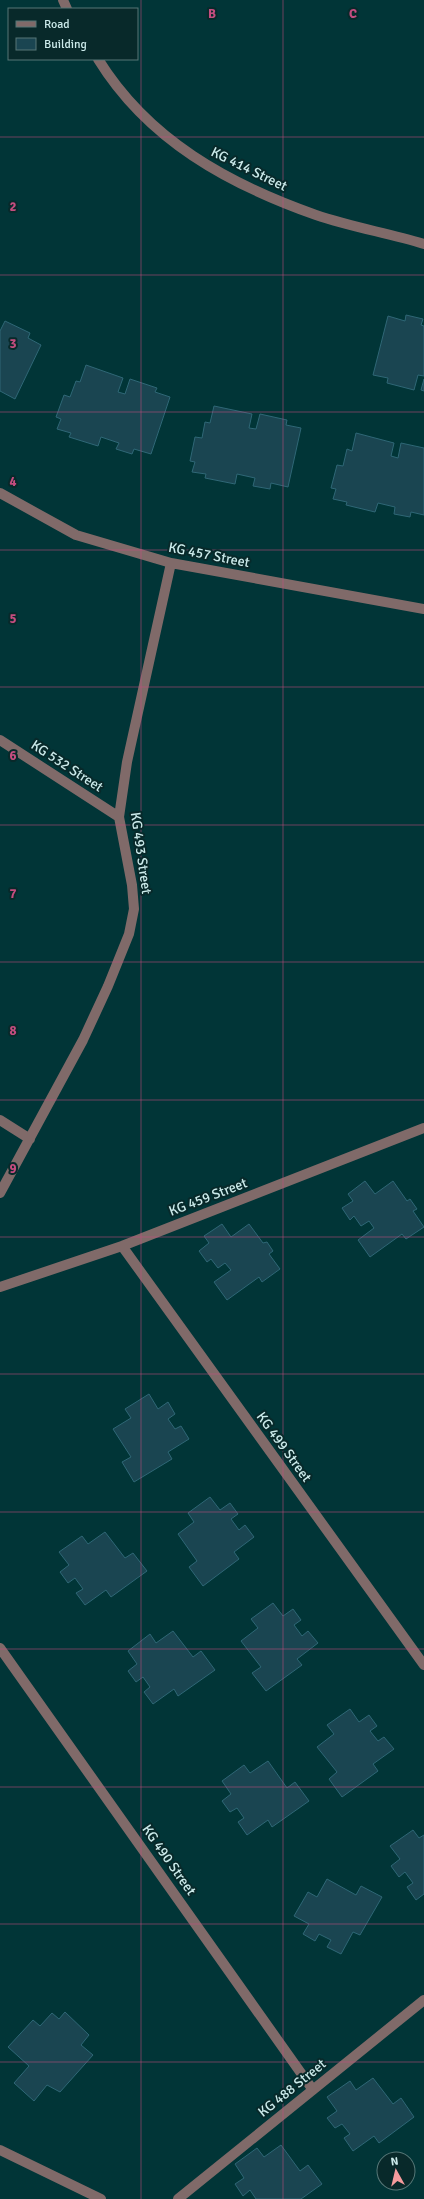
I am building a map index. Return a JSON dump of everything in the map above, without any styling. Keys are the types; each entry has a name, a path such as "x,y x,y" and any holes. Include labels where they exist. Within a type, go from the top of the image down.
{"street":[{"name":"KG 414 Street","path":"99,60 110,79 152,126 209,168 242,184 316,215 424,244"},
{"name":"KG 457 Street","path":"0,492 76,535 171,563 424,609"},
{"name":"KG 493 Street","path":"0,1193 83,1040 108,986 129,934 134,909 132,884 119,816 127,762 171,563"},
{"name":"KG 532 Street","path":"0,740 119,816"},
{"path":"0,1120 30,1139"},
{"name":"KG 459 Street","path":"0,1288 122,1246 424,1128"},
{"name":"KG 499 Street","path":"122,1246 424,1665"},
{"name":"KG 490 Street","path":"0,1648 313,2090"},
{"name":"KG 488 Street","path":"178,2199 424,2000"},
{"path":"0,2150 101,2199"}],"building":[{"path":"406,315 423,319 421,325 424,326 424,376 418,375 414,390 387,383 388,378 373,375 388,316 405,321"},
{"path":"5,321 30,333 28,338 41,345 15,399 0,391 0,331"},
{"path":"86,365 123,378 118,392 125,394 130,379 157,388 155,392 170,397 151,454 134,449 132,454 116,449 119,443 101,437 98,446 69,437 71,433 57,429 61,419 56,417 64,395 70,397 76,381 80,382"},
{"path":"424,379 424,391 421,390"},
{"path":"214,406 252,414 249,428 256,429 260,414 287,420 286,425 301,428 288,487 271,483 270,489 253,486 255,478 237,474 235,484 205,478 206,474 192,472 195,462 190,461 195,437 202,438 205,422 210,423"},
{"path":"356,433 394,443 391,456 398,458 401,443 424,448 424,515 411,512 410,517 394,514 395,507 378,503 375,512 346,505 347,502 333,499 336,489 331,488 337,465 343,466 347,449 352,451"},
{"path":"365,1181 375,1194 393,1181 407,1201 410,1199 417,1209 413,1211 424,1227 406,1239 402,1234 370,1257 358,1240 374,1228 369,1221 361,1226 354,1216 350,1220 342,1208 353,1201 348,1194"},
{"path":"222,1224 231,1237 249,1224 263,1243 267,1242 273,1251 269,1254 280,1269 262,1282 259,1277 227,1300 214,1282 231,1270 225,1263 218,1268 211,1259 207,1262 199,1251 209,1243 204,1236"},
{"path":"149,1394 158,1409 168,1402 175,1414 168,1419 175,1429 181,1426 189,1439 168,1452 172,1459 134,1482 122,1462 131,1457 113,1429 131,1418 125,1409"},
{"path":"210,1497 220,1510 230,1503 238,1514 231,1519 239,1530 245,1525 254,1537 234,1552 239,1559 203,1586 189,1567 197,1561 178,1534 194,1522 188,1513"},
{"path":"105,1532 125,1558 133,1553 147,1571 111,1597 106,1590 85,1605 76,1593 83,1589 75,1578 68,1583 60,1572 69,1565 59,1552 82,1536 88,1544"},
{"path":"273,1603 283,1616 293,1609 301,1620 294,1625 302,1636 308,1631 318,1643 297,1659 302,1665 266,1691 252,1673 261,1667 241,1641 258,1628 251,1619"},
{"path":"173,1631 193,1657 201,1651 215,1670 178,1696 174,1689 153,1704 144,1692 150,1687 143,1677 136,1682 128,1671 137,1664 128,1651 150,1634 156,1643"},
{"path":"350,1709 359,1722 369,1715 377,1726 370,1731 378,1741 384,1737 394,1749 373,1764 378,1771 342,1797 329,1779 337,1772 317,1747 334,1734 327,1725"},
{"path":"268,1761 287,1788 295,1782 309,1801 272,1827 268,1820 247,1835 238,1822 244,1818 237,1808 230,1812 222,1801 231,1794 222,1781 244,1765 250,1773"},
{"path":"413,1830 419,1838 424,1835 424,1894 416,1900 407,1887 413,1883 405,1872 399,1877 391,1866 400,1859 390,1846"},
{"path":"327,1879 356,1895 361,1886 382,1897 360,1935 353,1932 341,1954 327,1947 331,1940 319,1934 315,1941 303,1934 309,1924 294,1916 308,1892 317,1897"},
{"path":"65,2012 89,2035 81,2045 93,2055 60,2092 47,2085 34,2101 14,2083 29,2066 8,2047 33,2020 40,2026 52,2013 59,2019"},
{"path":"373,2078 393,2104 401,2098 414,2117 379,2143 374,2136 353,2151 344,2138 350,2134 342,2124 335,2128 327,2118 337,2111 327,2097 350,2081 356,2090"},
{"path":"281,2145 300,2171 308,2165 322,2184 301,2199 256,2199 250,2190 243,2196 235,2184 244,2178 235,2164 257,2148 264,2157"}]}
